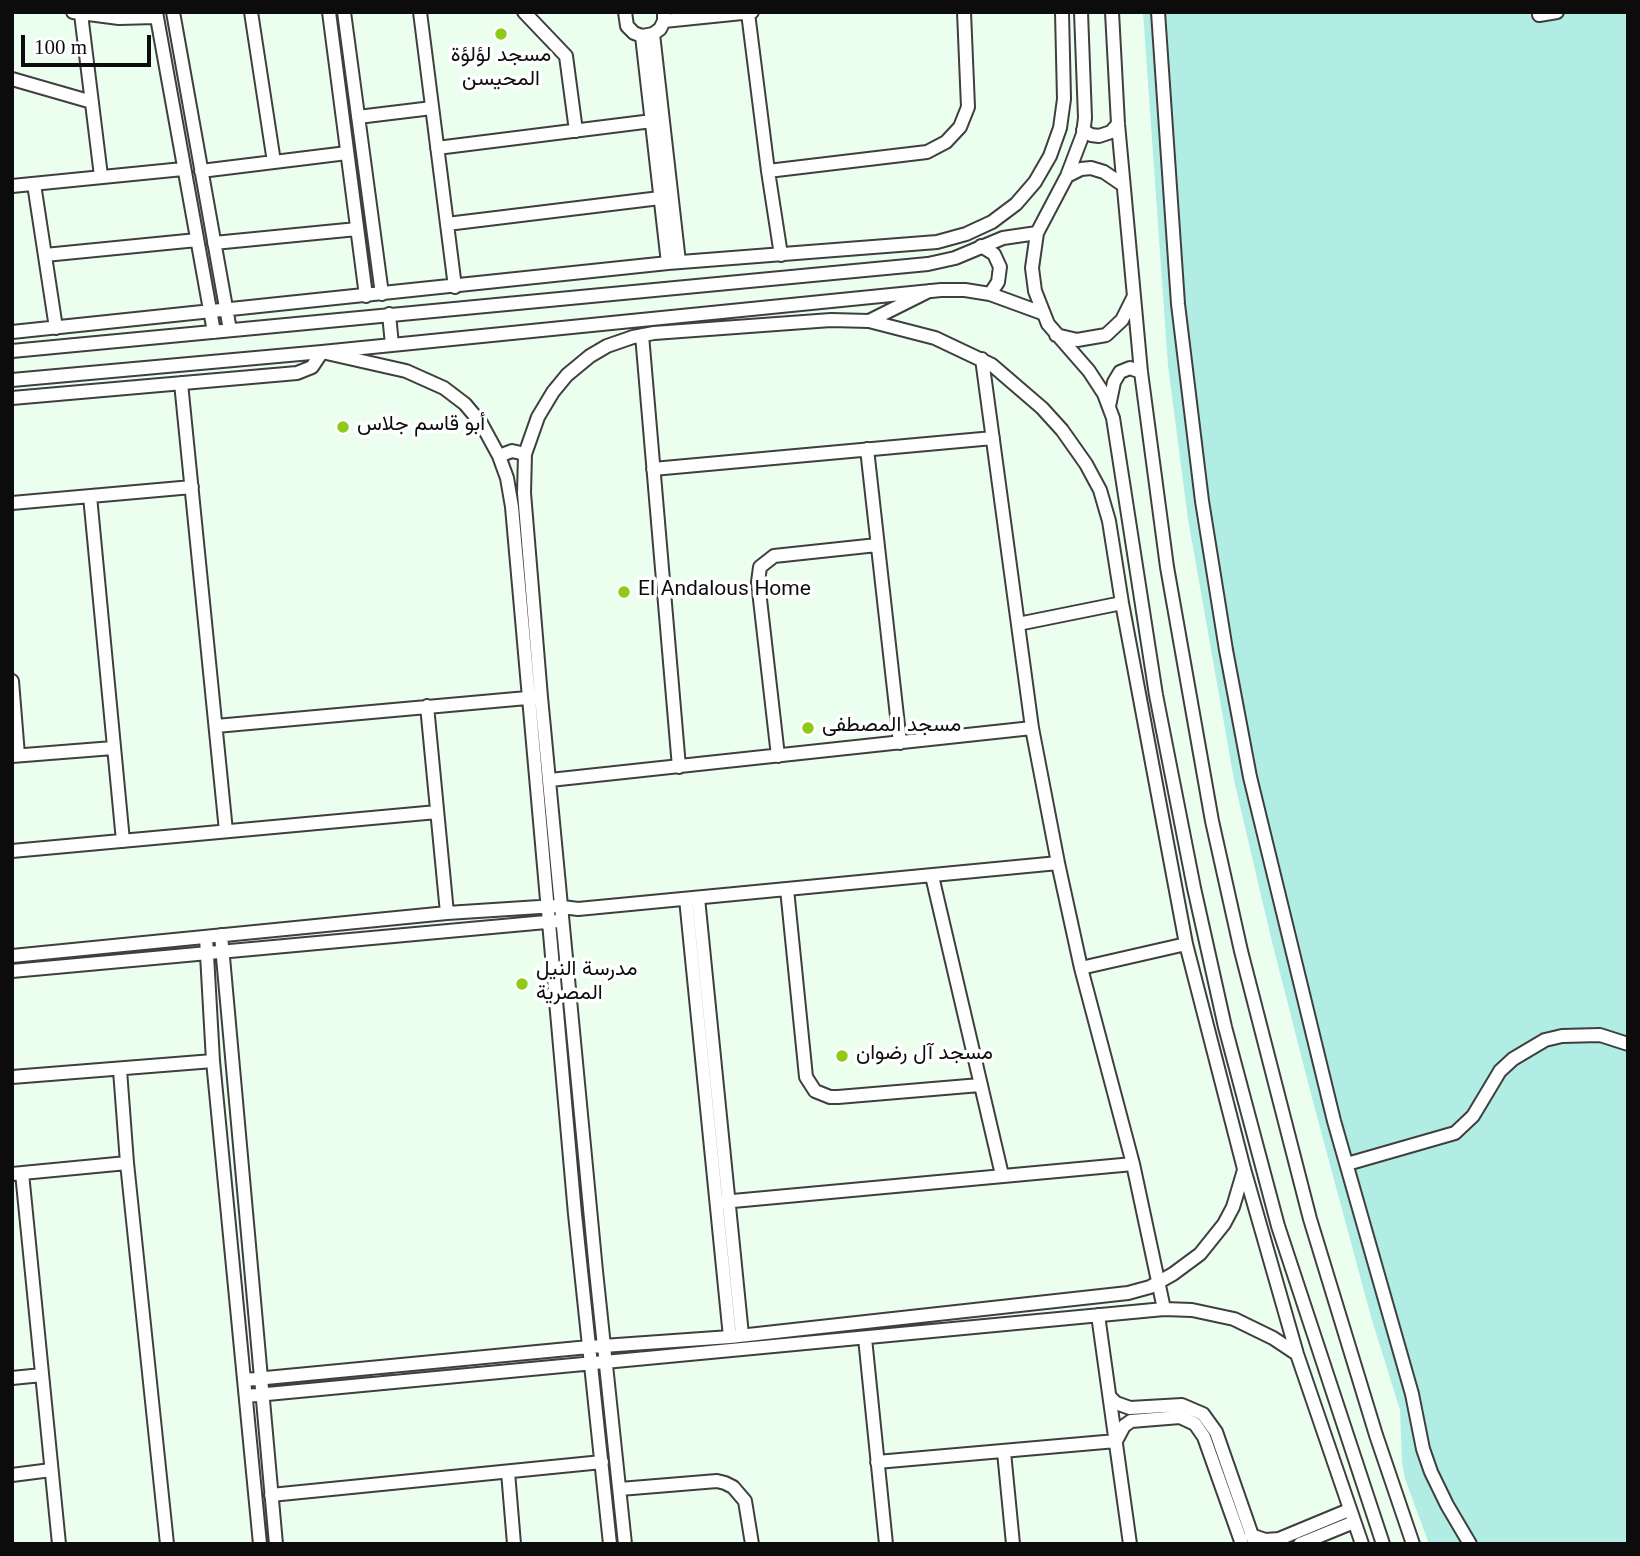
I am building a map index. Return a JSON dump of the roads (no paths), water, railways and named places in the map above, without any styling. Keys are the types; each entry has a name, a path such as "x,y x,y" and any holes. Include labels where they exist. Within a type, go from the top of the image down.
{"street":[{"path":"173,12 230,330"},
{"path":"251,12 274,162"},
{"path":"328,12 366,296"},
{"path":"344,12 382,294"},
{"path":"419,12 455,287"},
{"path":"524,12 566,56 576,131"},
{"path":"624,13 630,30 647,35 660,29 664,17 750,12 768,171 781,255"},
{"path":"768,171 928,152 946,142 960,127 968,107 964,12"},
{"path":"12,332 674,263 937,242 979,229 1010,209 1044,169 1060,128 1064,99 1062,12"},
{"path":"1082,12 1085,118 1083,130 1067,176 1037,233 1032,268 1035,291 1042,313 1055,335 1089,371 1109,406 1116,431 1158,709 1194,888 1226,1027 1278,1226 1382,1544"},
{"path":"1112,12 1118,124 1141,372 1167,567 1212,821 1236,928 1310,1219 1372,1422 1413,1544"},
{"path":"1158,12 1178,304 1202,501 1250,777 1334,1121 1431,1472 1470,1544"},
{"path":"1539,15 1557,12"},
{"path":"101,176 77,13 119,18 156,15 214,331"},
{"path":"159,33 175,30"},
{"path":"647,35 674,263"},
{"path":"647,35 660,198 674,263"},
{"path":"12,79 92,102"},
{"path":"358,117 432,108"},
{"path":"437,148 652,121"},
{"path":"1083,130 1090,135 1099,136 1111,132 1118,124"},
{"path":"201,171 347,153"},
{"path":"1067,176 1081,169 1091,168 1104,172 1123,185"},
{"path":"12,186 183,169"},
{"path":"34,184 56,328"},
{"path":"447,224 660,198"},
{"path":"214,243 357,229"},
{"path":"12,351 928,264 956,258 1003,238 1037,233"},
{"path":"45,255 197,240"},
{"path":"981,246 994,254 1000,267 998,282 990,294"},
{"path":"12,380 929,291 965,290 990,294 1042,313"},
{"path":"869,321 929,291"},
{"path":"1055,335 1085,340 1106,335 1122,320 1133,297"},
{"path":"390,314 392,345"},
{"path":"610,1544 549,922 524,493 525,454 532,430 545,404 567,375 607,346 642,335 831,320 869,321 935,338 992,365 1042,408 1062,430 1100,490 1109,521 1186,944 1244,1169 1297,1354 1362,1544"},
{"path":"642,335 679,767"},
{"path":"12,398 302,372 316,363 322,352"},
{"path":"322,352 391,367 433,382 455,396 474,414 488,434 499,456 512,507 535,697 550,780 625,1544"},
{"path":"982,359 1032,728 1081,968 1133,1164 1164,1309"},
{"path":"212,362 214,380"},
{"path":"1109,406 1119,372 1130,368 1141,372"},
{"path":"181,383 226,831"},
{"path":"653,469 993,438"},
{"path":"867,449 900,743"},
{"path":"499,456 512,451 525,454"},
{"path":"12,503 192,487"},
{"path":"90,496 123,841"},
{"path":"778,756 758,582 760,567 774,556 877,545"},
{"path":"1018,624 1122,603"},
{"path":"12,681 15,756 113,748"},
{"path":"216,726 535,697"},
{"path":"427,706 447,913"},
{"path":"550,780 1032,728"},
{"path":"12,851 437,812"},
{"path":"12,971 549,922 563,912 578,909 1058,863"},
{"path":"932,876 1002,1175"},
{"path":"787,890 806,1077 815,1091 830,1097 980,1085"},
{"path":"692,899 736,1336"},
{"path":"12,956 447,913 548,906 563,912"},
{"path":"220,935 276,1544"},
{"path":"206,937 213,1061 260,1544"},
{"path":"1081,968 1186,944"},
{"path":"1347,1164 1455,1133 1473,1116 1500,1071 1513,1059 1545,1040 1562,1036 1600,1035 1628,1044"},
{"path":"12,1077 213,1061"},
{"path":"120,1070 127,1163 167,1544"},
{"path":"59,1544 42,1375 17,1173 127,1163"},
{"path":"722,1202 1133,1164"},
{"path":"245,1380 589,1347 736,1336 1128,1293 1159,1282 1186,1267 1213,1240 1233,1207 1244,1169"},
{"path":"246,1396 1164,1309 1192,1310 1234,1319 1273,1338 1297,1354"},
{"path":"1098,1315 1130,1544"},
{"path":"910,1317 912,1334"},
{"path":"865,1338 886,1544"},
{"path":"12,1378 42,1375"},
{"path":"1110,1398 1122,1407 1182,1405 1203,1414 1216,1432 1249,1541"},
{"path":"1116,1441 1124,1426 1131,1421 1172,1417 1195,1424 1204,1437 1249,1541"},
{"path":"877,1462 1116,1441"},
{"path":"1004,1452 1013,1544"},
{"path":"271,1495 602,1462"},
{"path":"12,1475 51,1470"},
{"path":"508,1472 514,1544"},
{"path":"620,1489 717,1481 726,1483 740,1493 745,1501 752,1544"},
{"path":"1249,1541 1279,1539 1352,1516"},
{"path":"1300,1544 1352,1516"}],"place":[{"name":"مسجد لؤلؤة المحيسن","path":"501,34"},
{"name":"أبو قاسم جلاس","path":"343,427"},
{"name":"El Andalous Home","path":"624,592"},
{"name":"مسجد المصطفى","path":"808,728"},
{"name":"مدرسة النيل المصرية","path":"522,984"},
{"name":"مسجد آل رضوان","path":"842,1056"}]}
